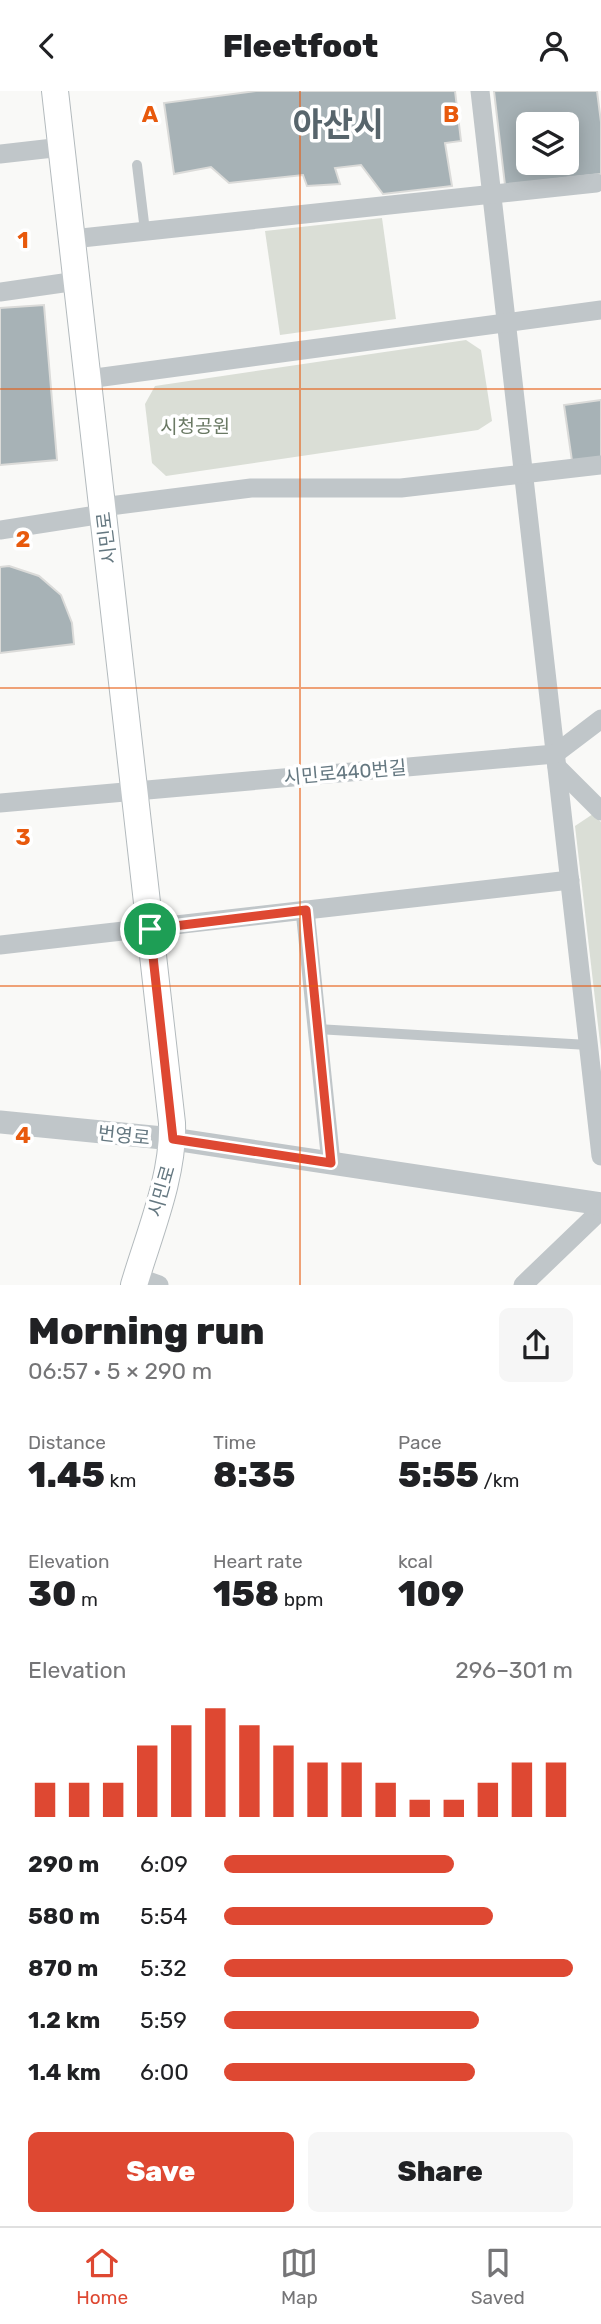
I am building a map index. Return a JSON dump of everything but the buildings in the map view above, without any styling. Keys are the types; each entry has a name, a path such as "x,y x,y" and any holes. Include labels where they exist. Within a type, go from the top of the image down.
{"main road":[{"name":"시민로","path":"55,91 173,1139 143,1282"}],"street":[{"path":"480,91 601,1156"},
{"path":"0,154 62,147"},
{"path":"72,239 596,183"},
{"path":"0,292 77,281"},
{"path":"88,379 601,310"},
{"path":"0,530 251,488 401,488 601,465"},
{"path":"556,761 601,719"},
{"path":"556,761 601,811"},
{"name":"시민로440번길","path":"0,803 556,761"},
{"path":"0,945 570,880"},
{"path":"306,910 331,1163"},
{"name":"번영로","path":"0,1122 173,1139 601,1204"},
{"path":"523,1285 601,1210"}],"lane":[{"path":"137,165 145,231"},
{"path":"317,1029 588,1045"}],"green space":[{"path":"382,218 396,319 280,335 265,231"},
{"name":"시청공원","path":"466,340 481,350 492,421 478,430 166,476 152,463 145,404 155,386"},
{"path":"593,814 601,822 601,1051 575,826"}],"district":[{"name":"아산시","path":"338,124"}],"route":[{"path":"306,910 331,1163 173,1139 150,929 306,910"}]}
